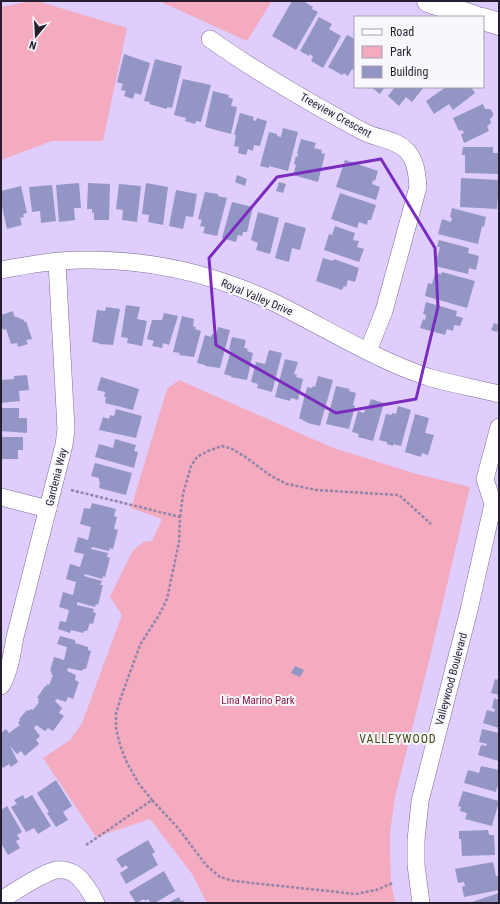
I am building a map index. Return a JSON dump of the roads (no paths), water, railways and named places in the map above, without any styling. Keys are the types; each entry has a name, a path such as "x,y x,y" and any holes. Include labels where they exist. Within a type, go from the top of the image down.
{"highway":[{"path":"428,1 472,16"},
{"path":"484,20 499,24"}],"street":[{"name":"Treeview Crescent","path":"210,39 245,64 366,133 396,143 406,150 413,160 417,172 418,187 384,311 368,351"},
{"name":"Royal Valley Drive","path":"1,270 30,264 81,260 127,261 188,272 216,280 271,302 400,366 429,377 499,394"},
{"name":"Gardenia Way","path":"1,686 10,664 15,637 64,445 66,429 58,262"},
{"name":"Valleywood Boulevard","path":"421,903 416,859 417,823 420,802 496,502 485,479 499,427"},
{"path":"1,497 48,509"},
{"path":"1,900 48,873 57,870 67,870 75,874 82,881 96,903"}],"district":[{"name":"VALLEYWOOD","path":"398,739"}],"park label":[{"name":"Lina Marino Park","path":"258,700"}]}
